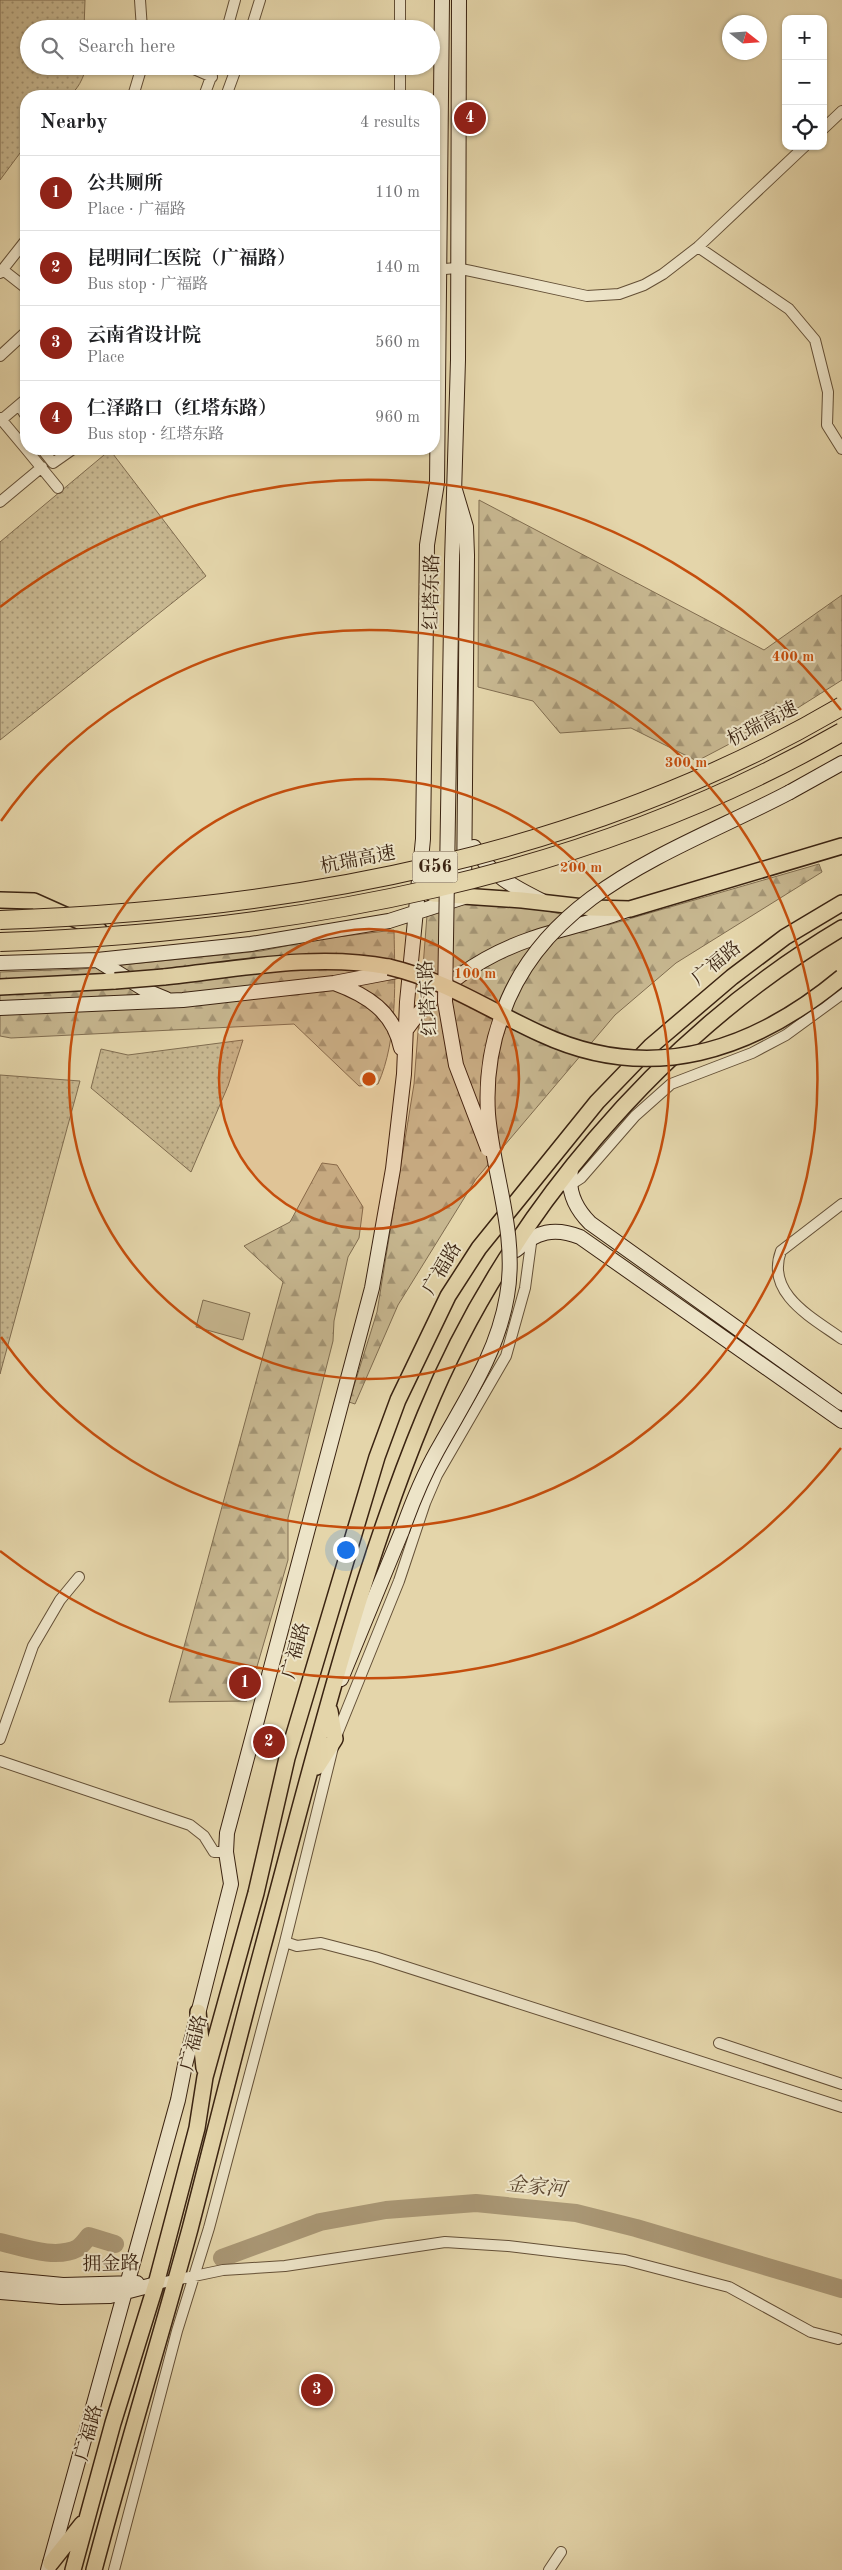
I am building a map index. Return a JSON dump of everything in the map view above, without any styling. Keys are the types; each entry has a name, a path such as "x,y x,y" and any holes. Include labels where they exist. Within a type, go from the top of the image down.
{"highway":[{"name":"杭瑞高速","path":"0,920 120,913 257,898 361,882 454,862 570,829 669,792 750,755 842,706"},
{"name":"G56","path":"0,942 122,936 279,918 375,903 476,880 577,850 668,816 760,775 842,732"}],"main road":[{"name":"红塔东路","path":"440,90 442,0"},
{"name":"红塔东路","path":"459,0 456,490 452,561 445,1002 456,1065 498,1175"},
{"name":"红塔东路","path":"404,1062 423,839 427,545 437,483 437,455"},
{"path":"456,490 466,527 467,555 464,897"},
{"path":"308,1779 335,1739 329,1707 402,1531 431,1463 486,1366 501,1324 508,1288 510,1254 488,1112 491,1058 505,1005 516,980 532,955 568,916 616,880 661,855 790,792 842,763"},
{"path":"464,820 472,844 493,872 512,886 545,902"},
{"path":"406,1030 419,1011 467,970 484,959 533,938 595,922 630,909 842,846"},
{"path":"0,934 99,930 273,913 385,894 418,892 545,902 592,908 630,909"},
{"path":"0,963 97,960 251,944 389,921 464,897"},
{"path":"0,900 34,902 99,930"},
{"name":"广福路","path":"73,2570 113,2423 156,2284 197,2128 206,2077 256,1893 287,1758 377,1457 398,1400 448,1296 479,1248 597,1102 651,1046 732,977 785,937 842,903"},
{"path":"94,2570 175,2280 308,1779 377,1548 426,1412 475,1311 510,1255 547,1201 616,1114 668,1060 747,993 790,960 842,928"},
{"path":"97,960 150,992 169,1001"},
{"path":"0,987 115,981 328,961 389,967 447,986 535,1032 563,1044 603,1054 643,1059 695,1055 744,1040 795,1012 842,977"},
{"path":"0,1008 169,1001 334,983 411,967"},
{"path":"49,2566 178,2100 198,2012 232,1884 226,1852 227,1833 372,1288 393,1169 404,1062 399,1034 376,1004 355,991 334,983"},
{"path":"571,1170 569,1185 574,1202 590,1223 842,1403"},
{"path":"510,1255 532,1237 545,1231 557,1230 580,1237 842,1421"},
{"path":"690,1314 699,1301"},
{"path":"198,2012 206,2077"},
{"name":"拥金路","path":"0,2280 127,2288"},
{"name":"拥金路","path":"0,2292 61,2297 156,2284"},
{"path":"49,2566 86,2519"}],"street":[{"path":"140,0 141,20"},
{"path":"229,20 235,0"},
{"path":"254,20 260,0"},
{"path":"400,0 400,20"},
{"path":"135,90 139,75"},
{"path":"207,75 212,77 207,90"},
{"path":"228,90 234,75"},
{"path":"400,75 400,90"},
{"path":"827,125 842,111"},
{"path":"440,270 456,268 501,276 587,296 619,294 644,285 663,274 698,247 801,150"},
{"path":"698,247 789,309 815,340 828,392 827,425 842,449"},
{"path":"20,248 2,272 20,284"},
{"path":"0,356 20,338"},
{"path":"20,404 1,420 20,442"},
{"path":"31,455 58,488"},
{"path":"47,455 53,463 64,455"},
{"path":"0,502 42,467"},
{"path":"114,2570 177,2331 195,2277 285,1942 335,1739 399,1581 424,1503 506,1356 525,1288 532,1237 547,1201 581,1178 635,1116 671,1084 752,1053 786,1035 842,994"},
{"path":"842,1204 781,1251 777,1273 781,1286 796,1306 842,1339"},
{"path":"0,1739 33,1646 60,1600 79,1577"},
{"path":"0,1761 190,1825 204,1836 214,1852 226,1852"},
{"path":"285,1942 297,1946 321,1943 375,1957 842,2107"},
{"path":"719,2043 842,2084"},
{"path":"156,2284 223,2270 285,2266 445,2242 508,2246 625,2260 729,2286 811,2332 838,2339"},
{"path":"550,2570 562,2552"}],"green space":[{"path":"0,0 85,0 84,20 20,20 20,75 84,75 75,90 20,90 20,153 0,180"},
{"path":"104,455 114,455 206,576 0,740 0,542"},
{"path":"479,500 764,650 842,595 842,680 796,709 697,761 631,728 560,733 533,701 478,687"},
{"path":"819,864 822,872 676,963 615,1015 476,1179 398,1305 355,1404 349,1402 377,1312 414,1084 427,915 468,902 543,910 608,925"},
{"path":"394,930 394,1009 389,1048 378,1084 359,1086 294,1024 11,1038 0,1036 0,972 81,969 261,951 321,939"},
{"path":"243,1040 228,1086 191,1172 91,1088 101,1049 128,1055"},
{"path":"0,1075 80,1081 0,1374"},
{"path":"322,1163 337,1165 363,1207 359,1238 348,1257 334,1321 333,1341 288,1518 288,1560 247,1701 169,1702 283,1282 244,1246 290,1222"},
{"path":"203,1300 250,1313 243,1340 196,1327"}],"waterway":[{"name":"金家河","path":"222,2258 320,2222 386,2210 476,2203 576,2213 636,2228 842,2289"},
{"name":"金家河","path":"0,2242 49,2253 60,2253 78,2248 89,2236 115,2244"}],"place":[{"name":"仁泽路口（红塔东路）","path":"470,118"},
{"name":"公共厕所","path":"245,1683"},
{"name":"昆明同仁医院（广福路）","path":"269,1742"},
{"name":"云南省设计院","path":"317,2390"}]}
